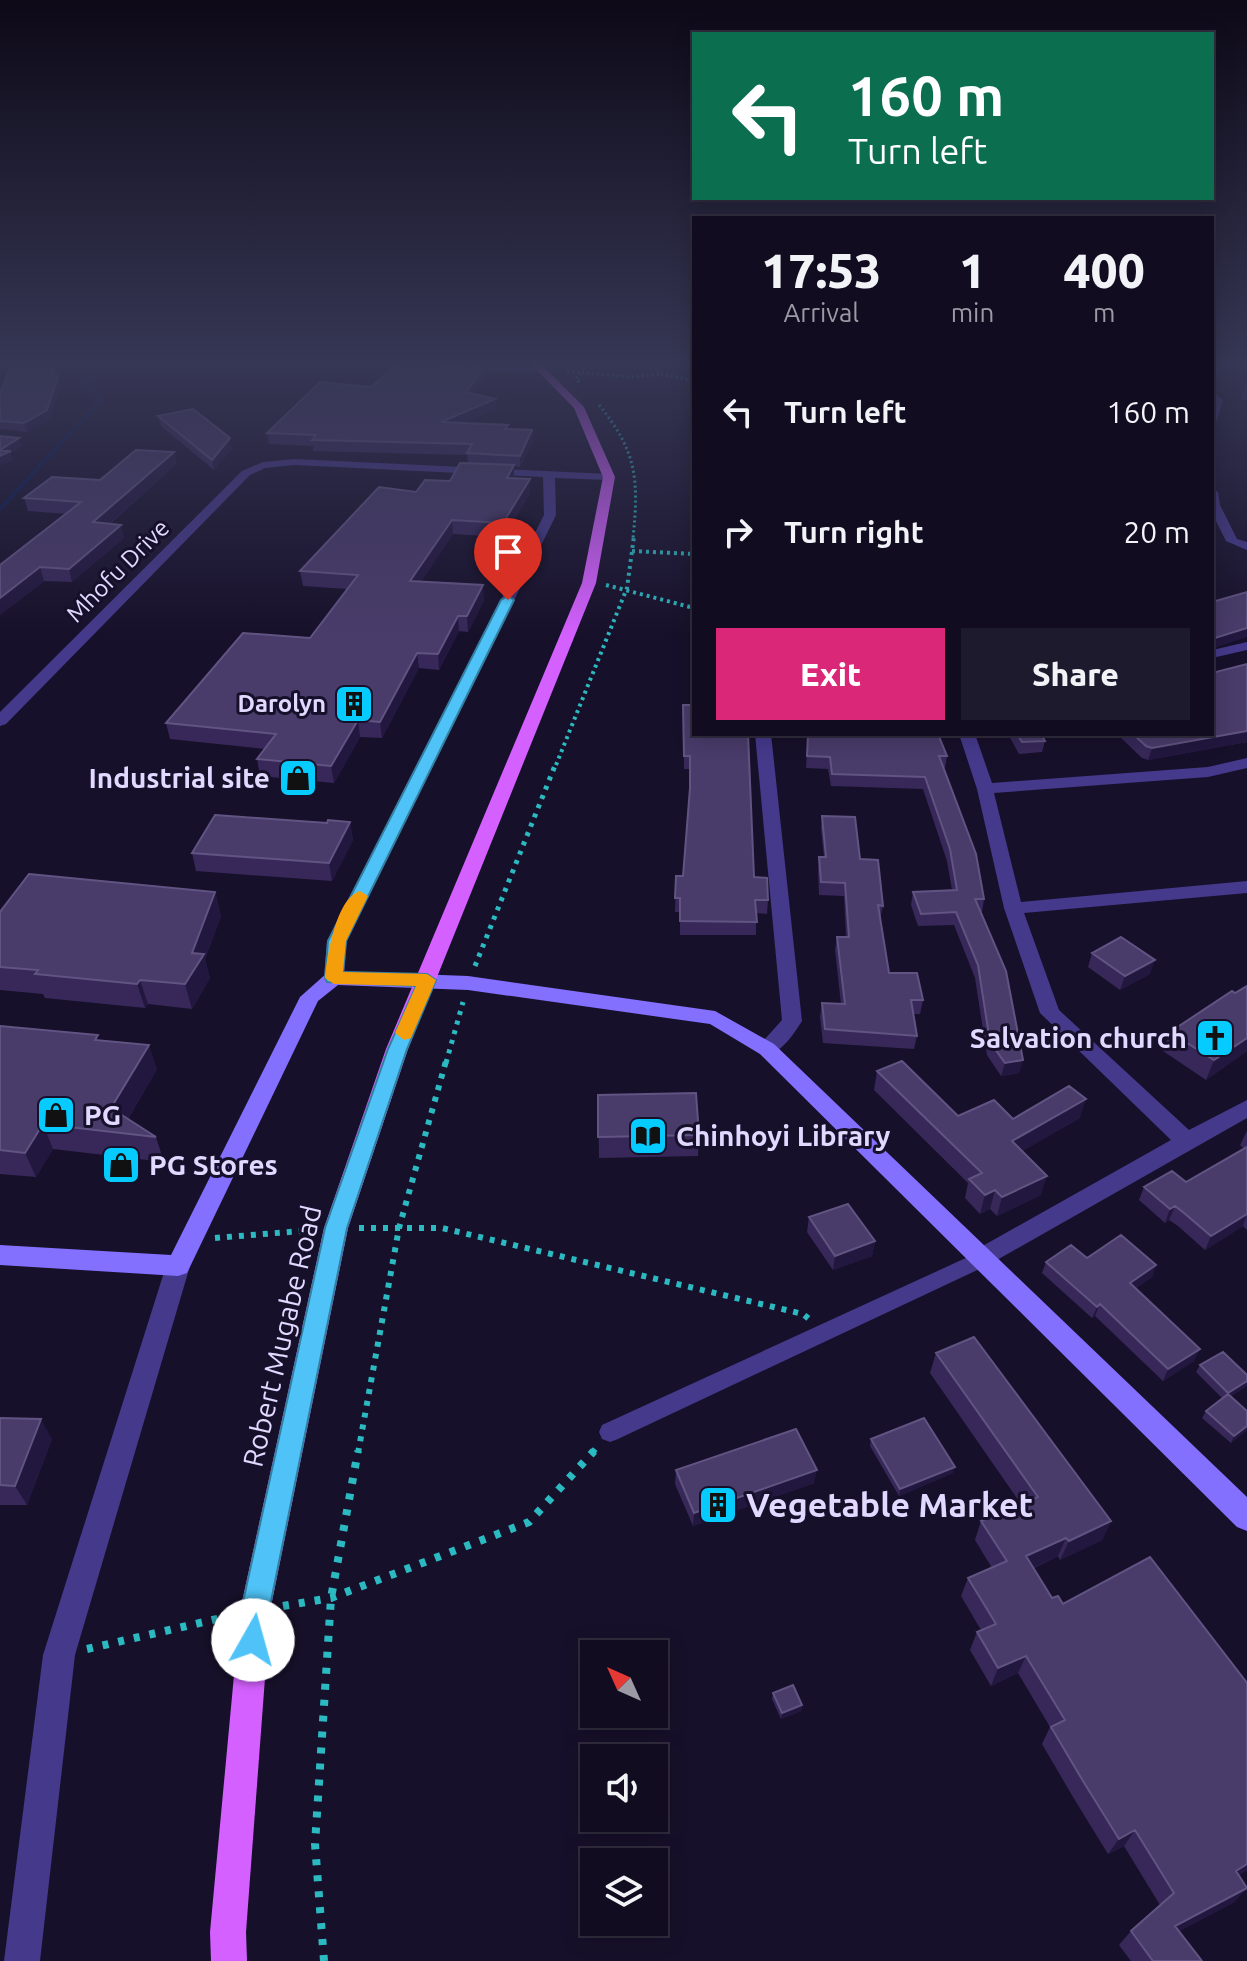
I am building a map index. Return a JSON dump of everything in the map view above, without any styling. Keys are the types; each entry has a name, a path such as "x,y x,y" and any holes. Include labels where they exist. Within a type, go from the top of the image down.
{"main road":[{"path":"599,455 609,477"},
{"name":"Robert Mugabe Road","path":"229,1961 228,1932 255,1611 336,1228 397,1049 589,583 609,477"}],"street":[{"name":"Mhofu Drive","path":"0,721 246,473 263,465 295,462 609,477"},
{"path":"334,978 337,941 550,515 549,476"},
{"path":"1214,503 1232,541 1247,546"},
{"path":"1214,654 1247,646"},
{"path":"763,736 792,1021 767,1049"},
{"path":"968,736 985,789 1013,908 1050,1013 1186,1141"},
{"path":"985,789 1208,772 1247,763"},
{"path":"1013,908 1247,887"},
{"path":"22,1961 59,1655 184,1253 310,997 334,978 468,983 715,1018 767,1049 981,1259 1242,1504"},
{"path":"981,1259 1247,1108"},
{"path":"0,1255 184,1253"}],"lane":[{"path":"610,1432 981,1259"}],"path":[{"path":"632,551 692,554"},
{"path":"589,583 627,588 692,607"},
{"path":"324,1961 315,1844 331,1598 399,1228 468,983"},
{"path":"184,1253 336,1228 442,1228 803,1314 822,1333"},
{"path":"59,1655 255,1611 331,1598 529,1522 610,1432"}],"building":[{"path":"131,455 171,455 93,522 121,525 69,569 40,567 0,598 0,565 81,502 24,498 52,477 100,480"},
{"path":"460,463 514,465 507,478 530,479 503,523 452,520 410,581 483,585 467,616 458,616 438,654 417,653 380,722 358,720 331,766 257,759 276,734 166,723 243,633 310,638 358,575 300,571 379,487 416,492 425,480 450,481"},
{"path":"1247,592 1247,628 1214,638 1214,601"},
{"path":"1247,664 1247,731 1152,748 1135,736 1214,736 1214,672"},
{"path":"683,705 692,705 692,736 748,736 754,877 767,878 768,900 755,900 757,922 680,921 680,898 675,898 676,876 683,876 690,788 690,756 684,756"},
{"path":"808,736 939,736 947,756 939,756 976,854 984,899 975,899 1006,971 1023,1060 1005,1063 990,1042 978,965 956,912 921,914 913,892 957,890 950,849 925,777 832,774 830,757 807,756"},
{"path":"1018,736 1042,736 1045,741 1022,742"},
{"path":"215,815 350,822 329,863 192,853"},
{"path":"822,816 855,817 860,859 878,860 883,906 878,905 889,973 917,973 923,1000 911,1000 917,1036 825,1029 822,1003 845,1004 837,937 849,937 845,883 821,882 819,857 826,857"},
{"path":"29,874 215,892 192,953 204,954 185,984 140,980 137,984 35,974 38,970 0,967 0,912"},
{"path":"1121,937 1155,960 1125,976 1092,953"},
{"path":"1247,986 1247,1038 1214,1060 1170,1032 1232,991 1235,993"},
{"path":"0,1026 98,1035 95,1040 149,1045 111,1108 156,1137 43,1124 25,1153 0,1150"},
{"path":"902,1061 958,1116 994,1100 1013,1119 1069,1086 1086,1099 1012,1141 1047,1176 1002,1197 995,1190 985,1195 969,1179 982,1173 877,1071"},
{"path":"696,1093 699,1135 598,1137 598,1095"},
{"path":"1247,1147 1247,1214 1211,1236 1175,1206 1170,1209 1144,1187 1172,1171 1186,1182"},
{"path":"848,1204 875,1241 835,1256 809,1217"},
{"path":"1121,1235 1156,1265 1130,1283 1200,1349 1168,1369 1100,1304 1097,1307 1046,1262 1071,1245 1087,1258"},
{"path":"974,1337 1111,1521 1069,1541 1066,1538 1026,1556 1052,1598 1058,1596 1063,1604 1150,1557 1247,1683 1247,1864 1236,1871 1247,1888 1175,1926 1202,1961 1153,1961 1131,1931 1174,1893 1135,1830 1119,1839 1051,1727 1065,1720 1026,1656 998,1668 977,1632 996,1624 968,1578 1007,1561 981,1521 1038,1497 936,1353"},
{"path":"1223,1352 1247,1375 1247,1381 1228,1393 1200,1365"},
{"path":"1228,1394 1247,1411 1247,1426 1234,1436 1206,1411"},
{"path":"0,1418 41,1419 15,1486 0,1485"},
{"path":"924,1418 955,1467 900,1489 871,1439"},
{"name":"Vegetable Market","path":"796,1429 817,1470 694,1513 676,1470"},
{"path":"793,1685 802,1705 782,1713 773,1693"}],"waterway":[{"path":"0,509 50,455"}],"slow traffic":[{"path":"360,896 337,941 334,978 427,980 404,1033"}],"place":[{"name":"Darolyn","path":"354,704"},
{"name":"Industrial site","path":"298,778"},
{"name":"Salvation church","path":"1215,1038"},
{"name":"PG","path":"56,1115"},
{"name":"Chinhoyi Library","path":"648,1136"},
{"name":"PG Stores","path":"121,1165"},
{"name":"Vegetable Market","path":"718,1505"}],"route":[{"path":"253,1640 255,1611 336,1228 397,1049 427,980 334,978 337,941 508,600"}]}
